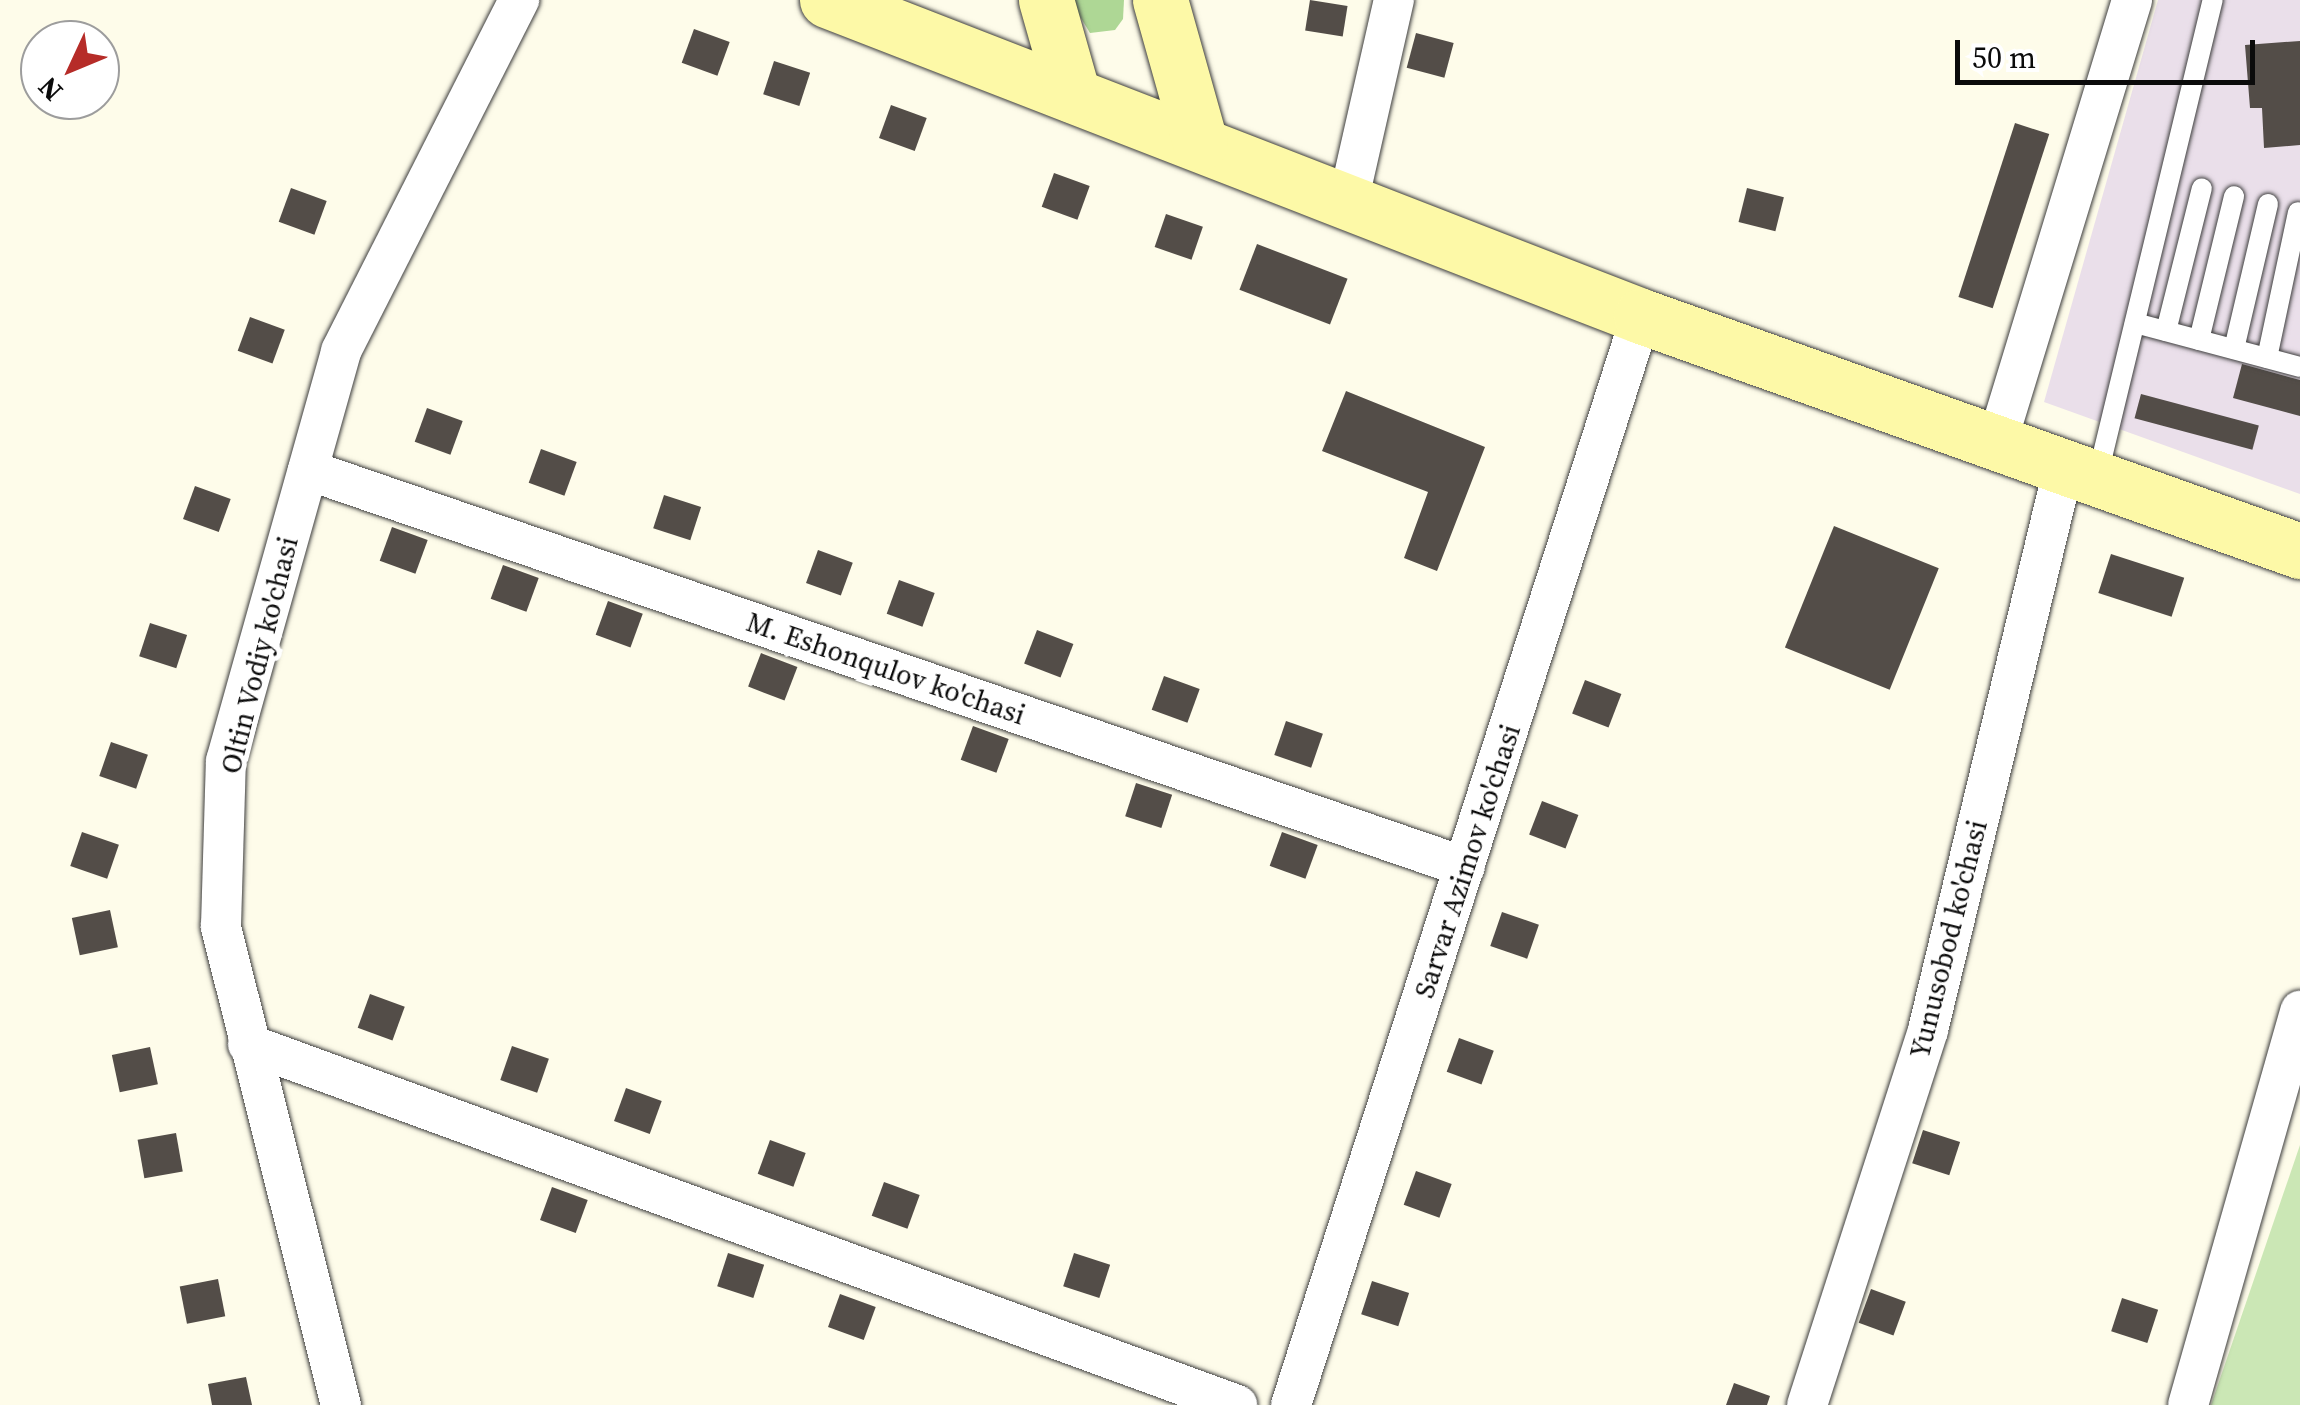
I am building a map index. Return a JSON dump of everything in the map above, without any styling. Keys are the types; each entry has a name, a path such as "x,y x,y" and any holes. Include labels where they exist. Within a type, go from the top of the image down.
{"main road":[{"path":"827,0 1641,316 2300,551"},
{"path":"1046,0 1074,95"},
{"path":"1160,0 1200,142"}],"street":[{"name":"Oltin Vodiy ko'chasi","path":"340,1405 222,926 226,761 341,351 518,0"},
{"path":"1348,202 1394,0"},
{"path":"1997,442 2132,0"},
{"name":"Sarvar Azimov ko'chasi","path":"1291,1405 1641,316"},
{"name":"M. Eshonqulov ko'chasi","path":"308,470 1465,867"},
{"name":"Yunusobod ko'chasi","path":"1807,1405 1928,1030 2080,473"},
{"path":"2188,1405 2300,1011"},
{"path":"248,1044 1236,1405"}],"lane":[{"path":"2080,473 2135,323 2214,0"},
{"path":"2171,182 2299,212 2267,358"},
{"path":"2166,331 2202,188"},
{"path":"2200,340 2234,196"},
{"path":"2234,349 2268,204"},
{"path":"2135,323 2300,367"}],"shaded area":[{"path":"2158,0 2300,0 2300,494 2044,402"}],"green space":[{"path":"1070,0 1124,0 1123,19 1115,30 1090,33"},
{"path":"2300,1145 2300,1405 2211,1405"}],"building":[{"path":"1310,0 1348,6 1343,37 1305,31"},
{"path":"694,29 730,42 717,76 682,63"},
{"path":"1416,33 1454,43 1444,78 1407,68"},
{"path":"2300,41 2300,145 2264,148 2262,108 2250,108 2245,45"},
{"path":"774,61 810,73 799,106 763,94"},
{"path":"891,105 927,118 915,151 879,138"},
{"path":"2015,123 2049,134 1993,308 1958,297"},
{"path":"1054,173 1090,186 1077,220 1042,207"},
{"path":"291,188 327,201 314,235 279,222"},
{"path":"1747,188 1784,197 1775,231 1739,222"},
{"path":"1166,214 1203,227 1191,260 1155,247"},
{"path":"1257,244 1348,279 1330,325 1239,290"},
{"path":"250,317 285,330 272,363 238,351"},
{"path":"2242,364 2300,380 2300,416 2233,398"},
{"path":"1346,391 1485,447 1437,571 1404,558 1428,492 1322,451"},
{"path":"2141,394 2259,426 2252,450 2135,418"},
{"path":"427,408 463,421 450,455 415,442"},
{"path":"541,449 577,462 564,496 529,483"},
{"path":"195,486 231,499 219,532 183,519"},
{"path":"664,495 701,507 690,540 653,528"},
{"path":"1834,526 1939,568 1890,690 1785,647"},
{"path":"392,527 428,540 415,574 380,561"},
{"path":"818,550 853,563 841,596 806,583"},
{"path":"2111,554 2184,578 2172,617 2098,593"},
{"path":"503,565 539,578 526,612 491,599"},
{"path":"899,580 935,593 922,627 887,614"},
{"path":"608,601 643,614 630,647 596,635"},
{"path":"150,623 187,635 176,668 139,656"},
{"path":"1037,630 1073,644 1061,678 1024,664"},
{"path":"761,653 797,667 785,701 748,687"},
{"path":"1164,676 1200,689 1187,723 1152,710"},
{"path":"1585,680 1621,694 1609,728 1572,714"},
{"path":"1286,721 1323,734 1311,768 1274,755"},
{"path":"973,726 1009,739 996,773 961,760"},
{"path":"111,742 148,755 136,789 99,776"},
{"path":"1136,783 1172,795 1161,828 1125,816"},
{"path":"1542,801 1578,815 1566,849 1529,835"},
{"path":"82,832 119,845 107,879 70,866"},
{"path":"1282,832 1318,845 1305,879 1270,866"},
{"path":"110,910 118,947 80,955 72,918"},
{"path":"1502,912 1539,925 1527,959 1490,946"},
{"path":"370,994 405,1007 392,1040 358,1028"},
{"path":"1459,1038 1494,1051 1481,1084 1447,1072"},
{"path":"512,1046 549,1059 537,1093 500,1080"},
{"path":"150,1047 158,1084 120,1092 112,1055"},
{"path":"626,1088 662,1101 650,1134 614,1121"},
{"path":"1923,1130 1960,1142 1949,1175 1912,1163"},
{"path":"176,1133 183,1171 144,1178 138,1140"},
{"path":"770,1140 806,1153 793,1187 758,1174"},
{"path":"1416,1171 1452,1184 1439,1218 1404,1205"},
{"path":"884,1182 920,1195 907,1229 872,1216"},
{"path":"552,1187 588,1200 576,1233 540,1220"},
{"path":"728,1253 764,1265 753,1298 717,1286"},
{"path":"1074,1253 1110,1265 1099,1298 1063,1286"},
{"path":"218,1279 225,1316 187,1324 180,1286"},
{"path":"1372,1281 1409,1293 1398,1326 1361,1314"},
{"path":"1871,1289 1906,1302 1893,1335 1859,1323"},
{"path":"840,1294 876,1307 864,1340 828,1327"},
{"path":"2122,1298 2158,1310 2147,1343 2111,1331"},
{"path":"246,1377 252,1405 212,1405 208,1384"},
{"path":"1734,1383 1770,1396 1767,1405 1726,1405"}]}
